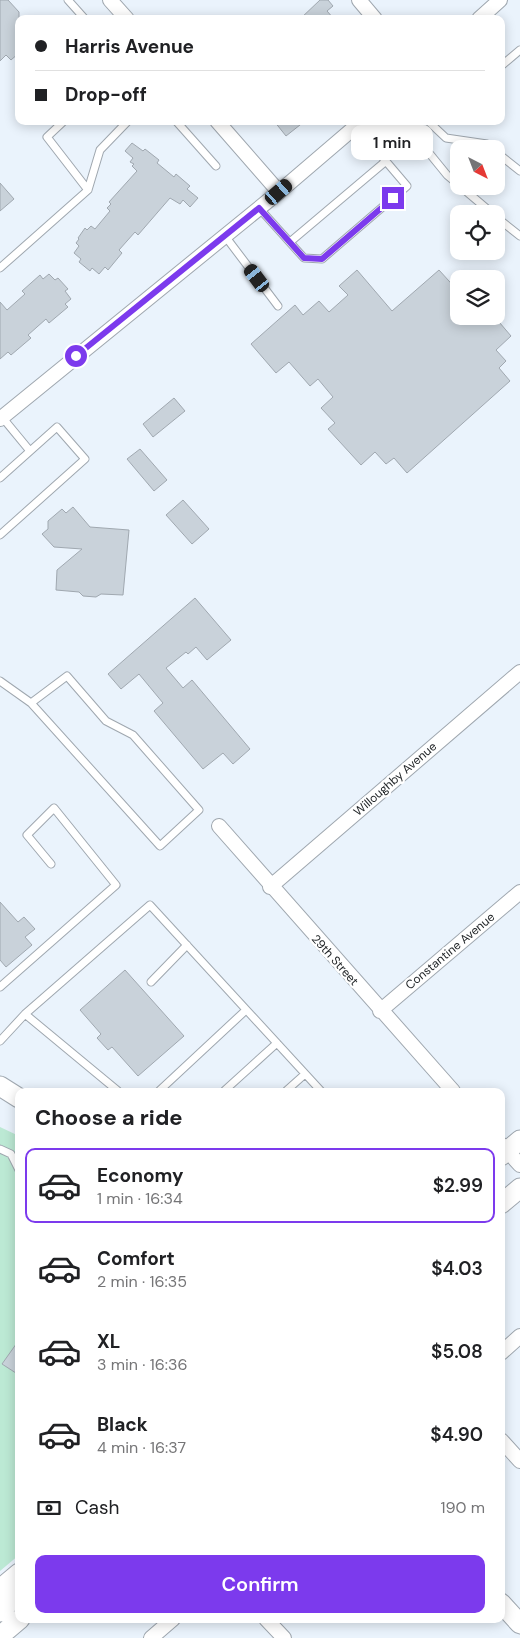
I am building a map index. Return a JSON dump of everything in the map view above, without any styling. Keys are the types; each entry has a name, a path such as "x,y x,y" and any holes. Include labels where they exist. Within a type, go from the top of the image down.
{"main road":[{"path":"0,1086 15,1095"},
{"path":"505,1201 520,1188"},
{"path":"0,1589 15,1576"},
{"path":"0,1612 15,1597"},
{"path":"505,1607 520,1624"},
{"path":"0,1636 15,1623"}],"street":[{"path":"110,0 123,15"},
{"path":"359,0 372,15"},
{"path":"483,15 500,0"},
{"path":"220,125 279,192"},
{"path":"1,418 279,192 358,125"},
{"name":"Willoughby Avenue","path":"270,887 520,672"},
{"name":"29th Street","path":"219,826 270,887 450,1088"},
{"name":"Constantine Avenue","path":"380,1011 519,895"},
{"path":"507,1148 520,1165"},
{"path":"505,1349 520,1336"},
{"path":"505,1444 520,1461"},
{"path":"151,1638 168,1623"},
{"path":"270,1623 284,1638"}],"lane":[{"path":"68,0 81,15"},
{"path":"505,63 520,50"},
{"path":"60,125 47,137 88,190"},
{"path":"0,268 88,190 100,150 124,125"},
{"path":"180,125 216,166"},
{"path":"259,208 304,258 322,259 407,186 360,125"},
{"path":"406,125 450,178"},
{"path":"432,125 446,138 460,140"},
{"path":"505,159 520,171"},
{"path":"290,242 386,161"},
{"path":"470,195 482,205"},
{"path":"505,224 520,236"},
{"path":"225,236 278,306"},
{"path":"1,418 30,451"},
{"path":"0,478 57,427 85,459 0,535"},
{"path":"0,681 31,703 160,846 199,810 133,734 106,721 67,676 31,703"},
{"path":"0,987 116,884 54,808 27,835 51,864"},
{"path":"0,1041 25,1014 150,905 318,1088"},
{"path":"151,982 187,945"},
{"path":"162,1088 246,1010"},
{"path":"25,1014 114,1088"},
{"path":"227,1088 277,1043"},
{"path":"289,1088 305,1074"},
{"path":"0,1149 11,1154 15,1162"}],"green space":[{"path":"0,1127 15,1134 15,1558 0,1571"}],"building":[{"path":"0,0 8,0 19,12 19,15 15,15 15,56 11,60 6,55 0,61"},
{"path":"320,0 328,0 333,6 327,11 330,15 304,15"},
{"path":"277,125 300,125 286,136"},
{"path":"132,143 143,151 145,149 159,160 157,163 174,177 176,174 190,186 187,189 198,198 190,207 183,200 180,204 170,198 138,235 135,232 119,250 122,253 108,270 105,267 99,274 92,268 90,271 79,262 81,259 74,253 79,246 76,243 85,228 87,230 91,226 95,229 110,211 107,208 111,204 109,202 137,171 132,166 134,164 130,162 133,158 125,151"},
{"path":"0,183 14,199 0,211"},
{"path":"357,270 392,311 439,270 450,282 450,325 502,325 511,336 496,350 506,361 499,368 510,381 407,473 394,458 386,464 375,452 361,465 328,429 335,423 321,408 333,397 318,379 310,386 289,362 276,373 251,344 295,305 303,315 319,301 329,312 348,295 339,286"},
{"path":"49,274 55,280 58,278 68,289 65,291 71,299 65,304 68,307 49,323 46,319 28,335 31,338 11,355 8,352 0,359 0,302 7,310 25,294 22,291 40,275 43,279"},
{"path":"174,398 185,411 153,437 143,424"},
{"path":"140,449 167,480 154,491 127,459"},
{"path":"183,500 209,529 192,544 166,515"},
{"path":"73,507 90,527 129,530 123,595 101,594 96,597 83,596 79,592 56,590 57,570 82,549 54,547 42,534 48,529 48,521 62,509 66,513"},
{"path":"195,598 231,640 207,660 196,647 188,654 186,652 166,668 183,688 192,680 250,749 233,764 223,753 203,769 154,711 163,703 139,674 121,689 108,674"},
{"path":"0,902 18,922 24,917 35,929 25,937 32,945 6,967 0,960"},
{"path":"125,970 184,1036 138,1076 112,1047 108,1050 97,1038 101,1034 80,1010"},
{"path":"15,1346 15,1372 2,1364"}],"route":[{"path":"76,356 259,208 304,258 322,259 393,198"}]}
